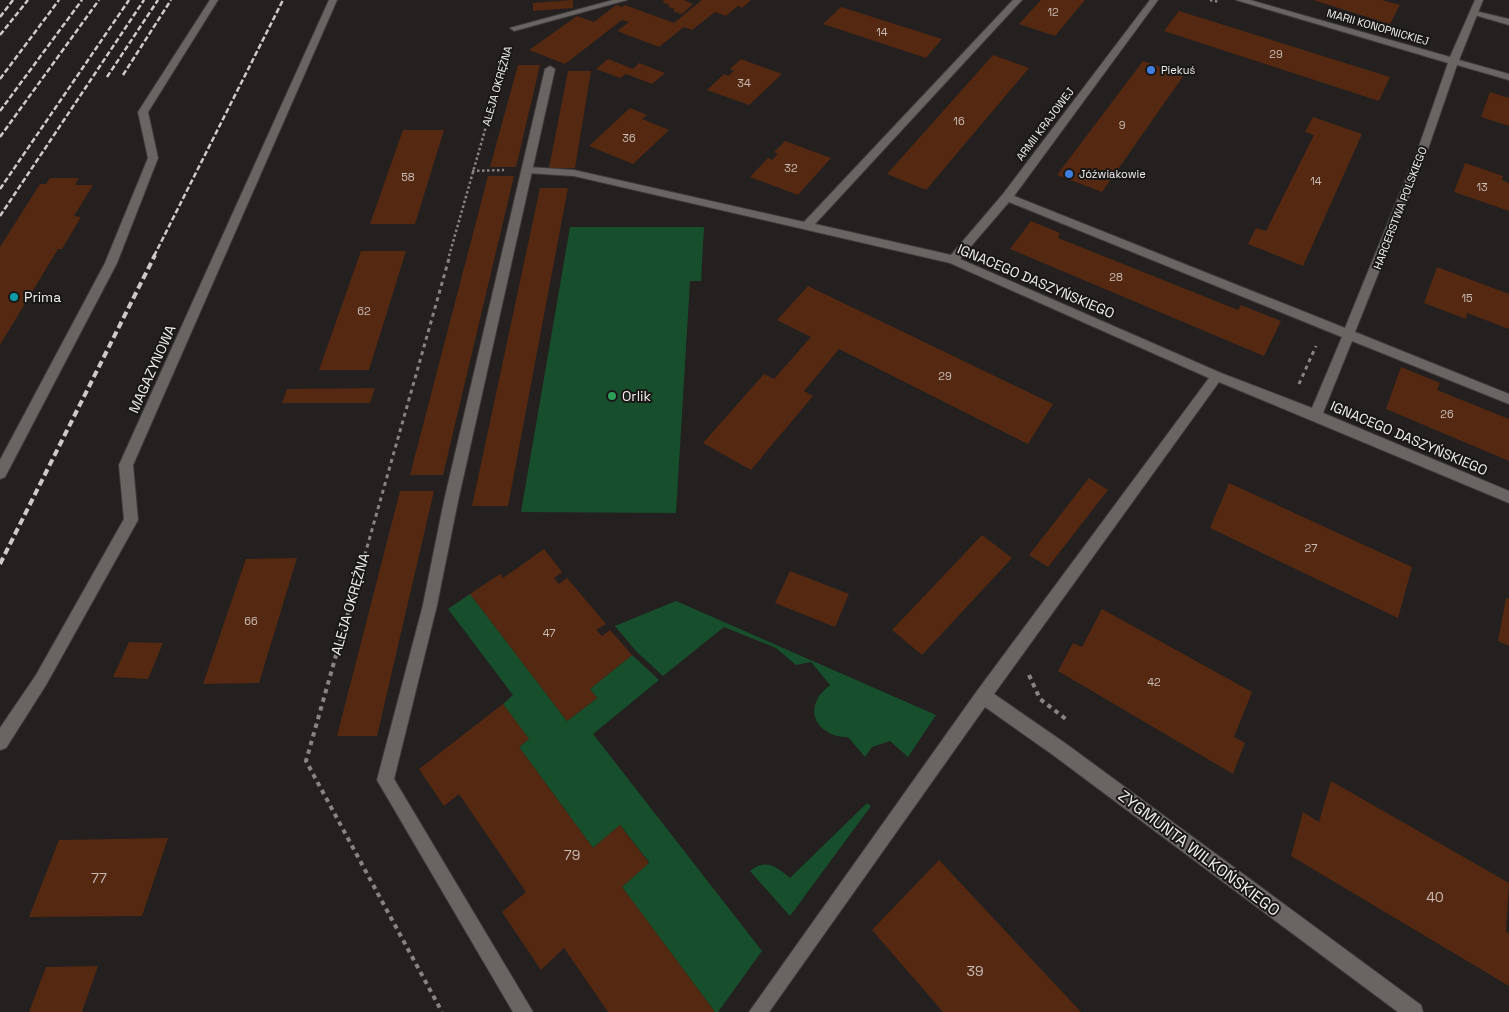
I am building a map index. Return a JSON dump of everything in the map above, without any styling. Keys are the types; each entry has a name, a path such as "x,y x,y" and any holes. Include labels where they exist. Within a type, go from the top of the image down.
{"street":[{"path":"0,473 111,264 153,158 143,112 214,0"},
{"name":"MAGAZYNOWA","path":"0,742 41,680 131,520 126,465 333,0"},
{"path":"514,28 622,0"},
{"path":"806,227 1018,0"},
{"name":"ARMII KRAJOWEJ","path":"953,260 1007,197 1154,0"},
{"name":"MARII KONOPNICKIEJ","path":"1240,0 1509,77"},
{"name":"HARCERSTWA POLSKIEGO","path":"1316,415 1423,150 1454,60 1479,0"},
{"path":"1474,12 1509,22"},
{"path":"524,1012 385,780 430,606 453,491 550,69"},
{"name":"IGNACEGO DASZYŃSKIEGO","path":"527,170 574,173 953,260 1217,376 1316,415 1509,497"},
{"path":"1007,197 1348,336 1509,399"},
{"path":"758,1012 983,696 1217,376"},
{"name":"ZYGMUNTA WILKOŃSKIEGO","path":"983,696 1060,749 1414,1012"}],"path":[{"path":"1210,0 1220,2"},
{"name":"ALEJA OKRĘŻNA","path":"442,1012 306,761 514,28"},
{"path":"472,171 527,170"},
{"path":"1296,391 1324,326"},
{"path":"1026,668 1040,699 1076,726 1060,749"}],"green space":[{"name":"Orlik","path":"570,227 704,227 701,281 690,281 676,513 521,512"},
{"path":"470,594 567,721 597,698 590,689 632,655 659,680 593,734 762,951 718,1012 715,1012 622,887 649,862 620,825 593,848 519,747 529,739 503,704 513,695 448,609"},
{"path":"676,601 936,715 908,757 890,741 872,747 865,757 848,737 841,737 827,732 817,722 814,708 821,694 830,685 811,662 796,665 776,648 724,627 663,676 636,651 615,626"},
{"path":"867,803 871,806 790,916 750,871 761,865 766,865 775,868 790,878"}],"building":[{"path":"573,0 573,8 533,11 533,3"},
{"path":"665,0 684,0 693,4 682,14 673,11 675,9 668,7 670,5 662,2"},
{"path":"702,0 751,0 742,8 738,6 726,16 715,12 692,30 684,27 659,47 617,31 629,22 622,20 565,64 529,50 577,16 594,22 616,5 622,7 625,5 674,23"},
{"path":"1041,0 1085,0 1055,36 1019,24"},
{"path":"1313,0 1382,0 1400,5 1390,24"},
{"path":"841,7 942,39 926,58 823,24"},
{"path":"1179,11 1390,77 1379,101 1164,31"},
{"path":"993,55 1029,68 926,190 887,174"},
{"path":"608,59 633,69 639,63 665,73 652,84 626,74 620,78 596,69"},
{"path":"741,59 782,74 749,105 707,90 724,74 728,76 734,71 730,69"},
{"path":"1143,61 1184,75 1102,192 1057,175"},
{"path":"518,65 540,65 516,167 490,167"},
{"path":"568,71 591,71 575,168 549,168"},
{"path":"1490,92 1509,98 1509,126 1481,117"},
{"path":"630,108 647,115 642,119 669,130 633,164 589,146"},
{"path":"1313,117 1362,134 1303,266 1248,244 1256,228 1266,231 1314,135 1305,132"},
{"path":"403,130 444,130 415,224 370,224"},
{"path":"785,141 831,158 798,195 750,177 768,158 772,160 778,154 774,152"},
{"path":"1465,163 1503,176 1502,180 1509,183 1509,211 1454,192"},
{"path":"488,176 514,176 443,475 410,475"},
{"path":"50,178 79,178 75,185 93,185 74,216 81,217 62,249 58,249 0,345 0,247 40,184 46,184"},
{"path":"540,188 568,188 508,506 472,506"},
{"path":"1031,221 1060,233 1058,238 1238,310 1241,305 1281,321 1264,356 1010,249"},
{"path":"361,251 406,251 369,370 319,370"},
{"path":"1437,267 1509,294 1509,329 1467,313 1466,319 1424,303"},
{"path":"808,286 1053,404 1028,444 839,349 804,391 813,396 751,470 703,443 764,374 774,379 811,337 777,320"},
{"path":"1401,367 1440,383 1437,390 1509,419 1509,461 1386,409"},
{"path":"375,388 370,403 282,403 287,389"},
{"path":"1089,478 1108,490 1048,567 1029,555"},
{"path":"1229,483 1412,567 1398,618 1210,528"},
{"path":"400,491 434,491 377,736 337,736"},
{"path":"982,535 1012,558 922,655 892,630"},
{"path":"544,549 562,572 554,578 559,584 567,578 606,624 596,630 602,636 610,630 632,655 590,689 597,698 567,721 470,594 500,574 503,578"},
{"path":"297,558 259,683 203,684 246,559"},
{"path":"790,571 849,594 835,627 775,603"},
{"path":"1506,598 1509,599 1509,646 1498,641"},
{"path":"1102,609 1252,692 1234,737 1245,743 1233,774 1058,671 1073,643 1082,647"},
{"path":"129,642 163,643 148,679 113,677"},
{"path":"503,704 529,739 519,747 593,848 620,825 649,863 622,887 715,1012 608,1012 564,948 541,970 502,912 526,892 459,794 444,806 419,769"},
{"path":"1331,781 1509,883 1506,932 1509,933 1509,986 1291,856 1303,812 1319,822"},
{"path":"168,838 142,916 29,917 59,840"},
{"path":"939,860 1081,1012 943,1012 872,930"},
{"path":"98,966 82,1012 29,1012 46,967"}],"railway":[{"path":"0,17 13,0"},
{"path":"0,35 28,0"},
{"path":"0,79 59,0"},
{"path":"0,111 82,0"},
{"path":"0,137 99,0"},
{"path":"0,189 129,0"},
{"path":"0,216 144,0"},
{"path":"107,77 158,0"},
{"path":"123,75 171,0"},
{"path":"154,256 283,0"},
{"path":"0,564 155,255"}],"place":[{"name":"Piekuś","path":"1151,70"},
{"name":"Jóźwiakowie","path":"1069,174"},
{"name":"Prima","path":"14,297"},
{"name":"Orlik","path":"612,396"}]}
